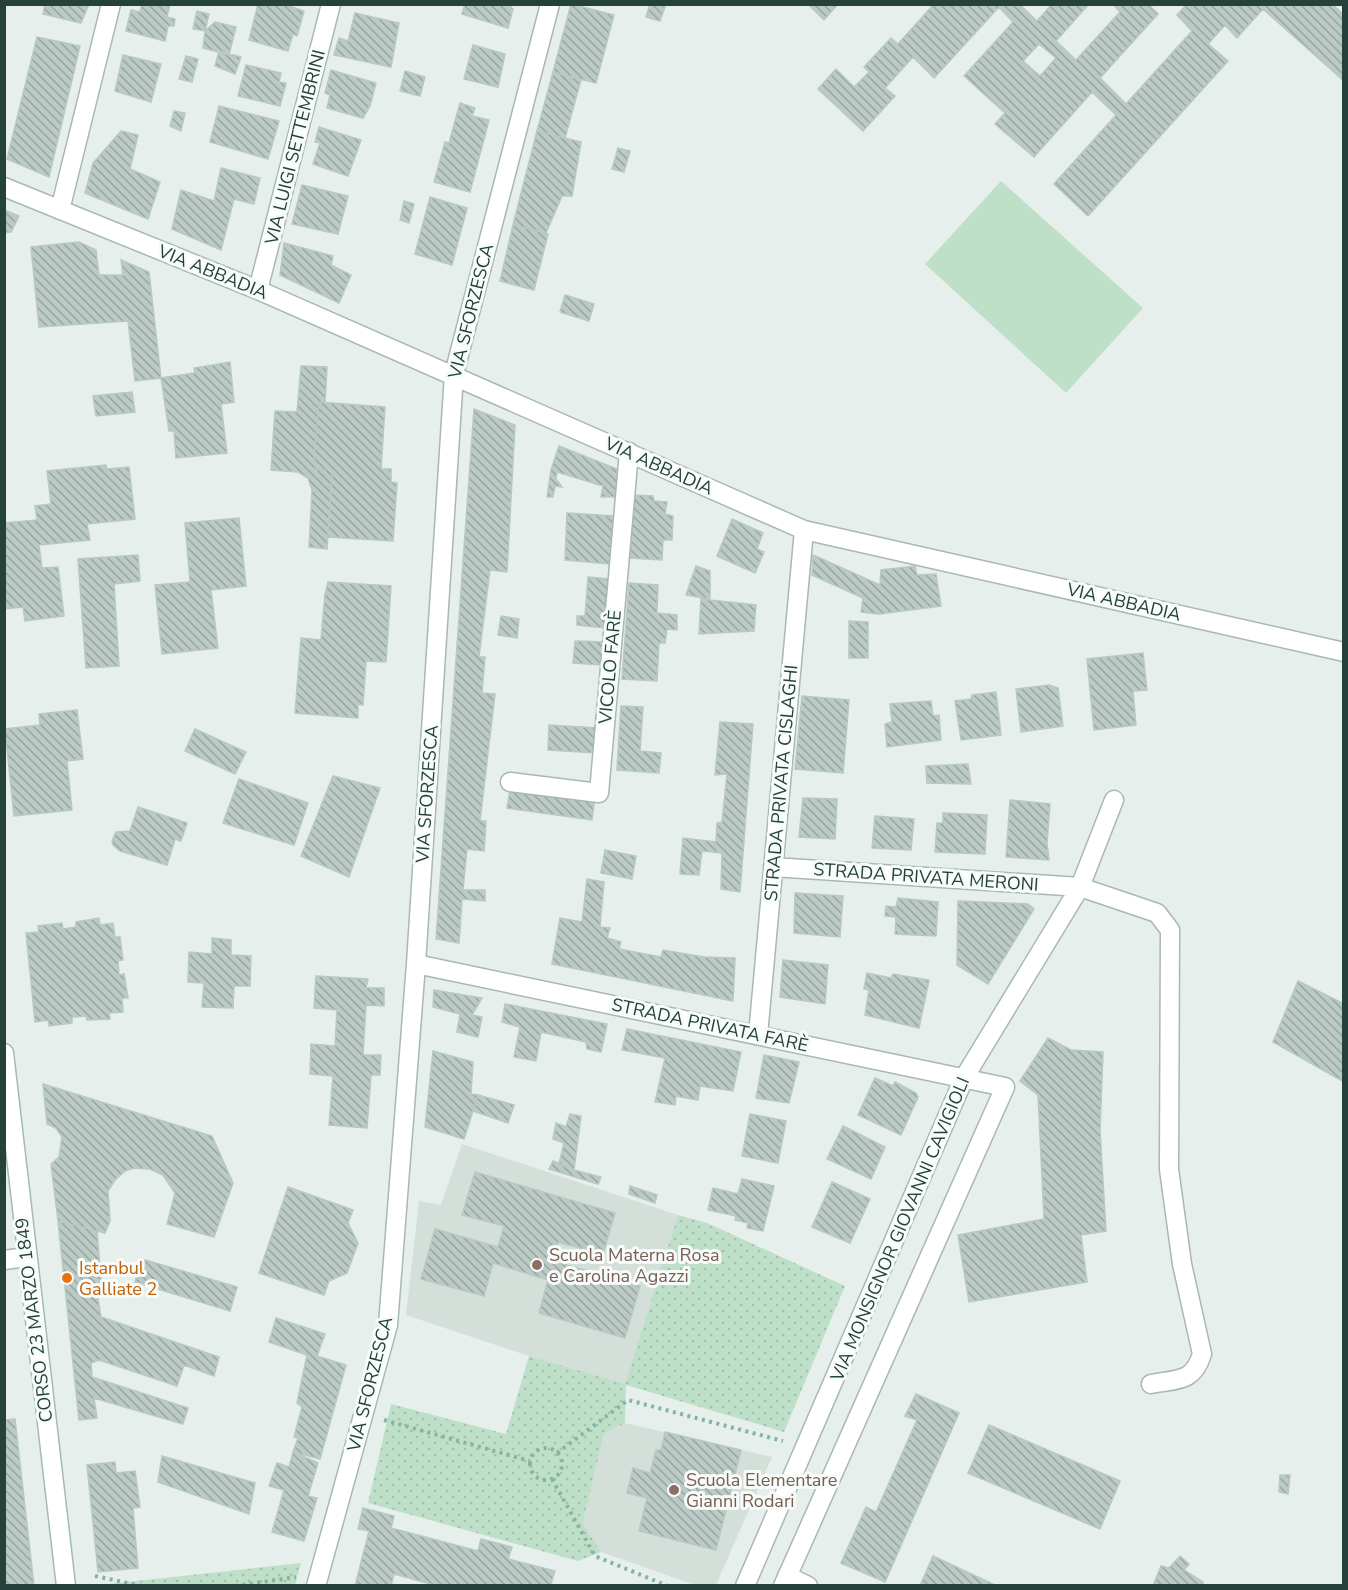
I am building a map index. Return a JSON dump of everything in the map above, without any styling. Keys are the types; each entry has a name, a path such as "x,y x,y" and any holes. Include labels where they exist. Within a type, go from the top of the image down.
{"street":[{"path":"60,210 111,4"},
{"name":"VIA LUIGI SETTEMBRINI","path":"258,290 331,4"},
{"name":"VIA SFORZESCA","path":"316,1586 388,1325 416,964 454,374 550,4"},
{"name":"VIA ABBADIA","path":"4,187 258,290 454,374 804,530 1344,652"},
{"name":"VICOLO FARÈ","path":"510,782 599,793 629,452"},
{"name":"STRADA PRIVATA CISLAGHI","path":"758,1035 804,530"},
{"name":"VIA MONSIGNOR GIOVANNI CAVIGIOLI","path":"745,1586 964,1078 1080,887 1114,800"},
{"name":"STRADA PRIVATA MERONI","path":"773,867 1080,887"},
{"path":"1080,887 1157,913 1170,930 1169,1169 1182,1264 1202,1354 1197,1368 1190,1377 1151,1384"},
{"name":"STRADA PRIVATA FARÈ","path":"416,964 1005,1087"},
{"name":"CORSO 23 MARZO 1849","path":"4,1053 66,1586"},
{"name":"VIA MONSIGNOR GIOVANNI CAVIGIOLI","path":"785,1581 1005,1087"},
{"path":"4,1260 27,1257"},
{"path":"785,1581 808,1586"}],"path":[{"path":"558,1453 628,1400 783,1441"},
{"path":"382,1420 530,1461"},
{"path":"549,1448 558,1453 561,1468 552,1479 537,1478 531,1470 530,1461 540,1449 549,1448"},
{"path":"552,1479 595,1556 668,1586"},
{"path":"95,1576 142,1586"},
{"path":"235,1586 297,1577"}],"shaded area":[{"name":"Scuola Materna Rosa e Carolina Agazzi","path":"462,1144 678,1215 625,1385 406,1315 419,1201 441,1205"},
{"name":"Scuola Elementare Gianni Rodari","path":"625,1423 772,1457 716,1585 695,1585 601,1552 583,1523 604,1434"}],"green space":[{"path":"1001,181 1143,308 1066,393 925,264"},
{"path":"678,1215 707,1223 845,1286 784,1432 626,1385 625,1423 604,1434 583,1523 601,1552 578,1561 368,1503 391,1404 506,1434 529,1356 625,1384"},
{"path":"301,1563 295,1585 99,1585"}],"building":[{"path":"45,4 89,4 81,23 43,14"},
{"path":"142,4 170,4 167,17 175,19 174,26 168,26 165,41 126,31 131,10 140,12"},
{"path":"258,4 283,4 304,11 297,36 293,34 288,51 249,40"},
{"path":"465,4 507,4 513,9 508,28 462,14"},
{"path":"571,4 614,15 596,83 553,72"},
{"path":"650,4 666,4 660,21 646,17"},
{"path":"808,4 838,4 824,20"},
{"path":"934,4 1019,4 1037,21 1052,4 1089,4 1056,41 1076,60 1120,12 1113,4 1148,4 1158,14 1100,78 1126,104 1192,31 1177,15 1187,4 1332,4 1344,15 1344,81 1263,9 1237,38 1225,25 1208,44 1228,61 1088,216 1054,184 1116,115 1092,92 1034,157 995,124 1005,113 964,76 1013,22 999,7 934,78 913,57 885,88 895,96 863,131 818,89 836,69 854,87 869,72 864,67 891,38 898,44","holes":["1039,44 1056,58 1040,76 1023,61"]},
{"path":"197,11 209,14 205,31 193,29"},
{"path":"355,13 399,23 391,67 334,55 339,38 348,41"},
{"path":"215,22 236,27 229,55 203,48 205,31"},
{"path":"37,37 80,46 49,177 7,159"},
{"path":"473,45 505,54 498,87 464,79"},
{"path":"219,51 241,57 235,74 215,66"},
{"path":"123,55 161,64 151,102 115,91"},
{"path":"186,56 198,59 192,82 179,79"},
{"path":"246,65 281,73 279,82 286,83 280,106 238,96"},
{"path":"331,70 376,83 370,106 363,118 327,108 330,95 325,93"},
{"path":"405,71 425,77 420,96 400,91"},
{"path":"553,72 581,80 565,138 537,131"},
{"path":"460,103 475,108 472,116 489,120 470,192 434,182 445,142 449,143"},
{"path":"219,106 279,121 268,159 210,142"},
{"path":"174,111 185,113 181,131 170,126"},
{"path":"319,127 361,140 348,176 313,164 320,143 315,142"},
{"path":"121,131 138,135 130,169 160,182 148,219 85,193 93,163"},
{"path":"537,131 581,142 572,196 562,196 546,233 513,225"},
{"path":"618,148 630,151 624,172 612,169"},
{"path":"221,168 260,178 254,204 234,199 221,250 172,229 181,190 214,201"},
{"path":"302,185 348,196 338,234 292,224"},
{"path":"430,197 467,208 452,265 415,254"},
{"path":"404,201 414,204 409,223 400,220"},
{"path":"4,210 19,216 11,232 4,233"},
{"path":"513,225 548,234 534,290 500,281"},
{"path":"79,242 96,250 99,275 123,275 121,260 149,272 161,378 135,381 128,321 39,327 31,247"},
{"path":"284,243 333,256 331,265 351,275 339,303 280,275"},
{"path":"565,295 594,304 589,321 560,312"},
{"path":"230,362 234,402 221,404 227,453 176,458 174,431 169,431 161,378 195,373 194,368"},
{"path":"301,366 327,367 325,402 319,402 314,457 316,470 325,470 324,474 332,476 327,549 309,547 312,490 308,478 298,472 271,470 275,411 297,412"},
{"path":"132,392 135,412 96,416 93,396"},
{"path":"319,402 385,407 381,469 391,469 391,482 397,483 393,541 328,537 332,476 324,474 325,470 316,470 314,457"},
{"path":"474,409 515,425 507,572 490,570 479,657 485,657 482,693 495,694 480,821 486,821 484,851 467,849 463,890 485,890 485,901 462,899 459,943 436,939"},
{"path":"559,446 617,469 616,497 601,497 603,486 557,472 556,479 562,487 555,486 553,497 547,497 551,470"},
{"path":"106,465 107,469 129,467 135,519 87,524 90,540 39,545 42,568 58,567 64,616 25,621 23,607 4,609 4,523 37,520 35,506 51,504 47,471"},
{"path":"634,495 653,496 654,501 667,502 665,514 673,516 672,540 663,540 662,560 630,558"},
{"path":"567,513 614,516 610,564 565,560"},
{"path":"239,518 246,586 211,590 218,648 162,654 155,585 190,582 185,523"},
{"path":"732,519 763,533 757,549 764,552 755,573 717,556"},
{"path":"138,555 140,581 114,584 119,666 86,668 78,559"},
{"path":"813,555 880,585 881,570 915,566 917,575 936,574 941,606 879,614 861,612 863,598 812,575"},
{"path":"696,566 710,571 710,599 686,595"},
{"path":"588,577 609,579 605,628 577,625 577,616 585,616"},
{"path":"328,582 391,586 386,662 366,661 363,705 358,704 358,718 295,713 301,638 321,640"},
{"path":"629,583 658,585 657,613 677,615 677,630 667,629 665,643 659,643 657,681 622,679"},
{"path":"701,599 756,605 754,631 699,634"},
{"path":"501,616 519,619 517,638 498,635"},
{"path":"849,621 868,622 868,658 849,658"},
{"path":"575,641 604,642 602,665 573,663"},
{"path":"1143,653 1147,690 1133,691 1136,725 1094,730 1087,659"},
{"path":"1049,685 1058,688 1063,726 1021,732 1016,689"},
{"path":"996,692 1001,735 961,740 955,701 971,699 972,695"},
{"path":"802,696 849,700 843,773 795,769"},
{"path":"931,701 933,716 939,715 941,740 887,747 885,724 892,722 890,704"},
{"path":"621,706 643,707 640,751 661,753 659,773 617,770"},
{"path":"77,710 83,759 67,761 72,810 14,816 5,729 40,725 39,714"},
{"path":"720,722 753,724 740,892 721,889 722,853 702,851 699,875 680,874 683,838 716,842 717,823 722,822 727,774 715,775"},
{"path":"549,725 598,728 596,753 548,750"},
{"path":"195,729 246,752 235,774 185,751"},
{"path":"968,764 971,784 927,783 926,766"},
{"path":"333,776 380,788 349,877 301,856"},
{"path":"239,779 308,803 294,845 223,823"},
{"path":"511,784 595,796 592,820 507,808"},
{"path":"803,798 837,799 835,839 799,837"},
{"path":"1010,800 1050,804 1047,843 1049,860 1006,857"},
{"path":"138,807 187,823 181,841 175,839 167,865 120,851 113,845 112,841 116,832 130,831"},
{"path":"943,813 987,815 985,854 935,852 937,823 943,823"},
{"path":"875,816 914,819 911,850 872,848"},
{"path":"605,850 636,856 632,879 601,873"},
{"path":"587,879 604,882 600,927 610,928 607,938 621,942 619,949 661,957 663,950 704,957 735,958 733,1001 552,964 560,918 582,922"},
{"path":"795,893 843,896 840,937 794,933"},
{"path":"898,898 938,902 936,936 895,934 896,917 885,916 886,906 896,907"},
{"path":"958,901 1028,904 1034,909 988,984 957,965"},
{"path":"99,918 100,925 113,923 115,937 120,937 123,960 118,961 119,975 124,974 128,998 122,998 123,1012 109,1013 110,1019 87,1020 86,1016 72,1017 72,1023 49,1026 48,1020 35,1022 26,933 39,932 38,926 62,923 63,929 76,927 76,922"},
{"path":"212,938 231,940 231,955 251,956 250,986 234,986 233,1008 202,1007 204,983 188,982 189,952 212,954"},
{"path":"783,960 828,965 825,1004 780,997"},
{"path":"867,973 891,978 893,974 929,980 919,1028 865,1015 869,990 864,989"},
{"path":"316,976 368,979 366,988 384,988 384,1006 366,1005 363,1055 381,1055 380,1075 371,1075 367,1128 329,1125 333,1076 310,1074 311,1044 335,1046 337,1010 314,1008"},
{"path":"1298,981 1344,1004 1344,1082 1273,1042"},
{"path":"434,990 482,998 472,1015 482,1017 478,1037 457,1032 460,1014 433,1007"},
{"path":"505,1004 607,1024 601,1052 587,1049 586,1042 541,1032 536,1061 514,1057 520,1027 502,1022"},
{"path":"627,1029 741,1052 733,1091 700,1086 698,1100 676,1096 675,1105 655,1102 665,1058 622,1050"},
{"path":"1048,1038 1071,1050 1103,1052 1100,1130 1106,1231 1081,1235 1087,1282 969,1302 958,1235 1044,1219 1038,1095 1020,1081"},
{"path":"433,1051 473,1062 471,1094 478,1095 464,1139 425,1127"},
{"path":"764,1055 799,1062 789,1103 756,1098"},
{"path":"875,1078 893,1086 895,1082 916,1093 918,1097 901,1135 858,1115"},
{"path":"43,1084 212,1136 233,1183 214,1237 167,1224 175,1193 163,1175 150,1169 134,1168 125,1171 115,1180 108,1191 110,1221 105,1233 58,1221 51,1164 59,1157 62,1137 56,1128 47,1124"},
{"path":"478,1095 514,1105 508,1123 473,1111"},
{"path":"570,1114 581,1116 574,1170 559,1164 564,1143 553,1139 556,1123 566,1127"},
{"path":"750,1114 786,1121 778,1163 742,1156"},
{"path":"843,1126 885,1147 871,1179 827,1159"},
{"path":"553,1161 574,1170 601,1177 598,1184 549,1169"},
{"path":"475,1172 615,1213 603,1254 558,1242 553,1261 640,1286 625,1338 539,1313 548,1280 493,1263 484,1296 421,1279 435,1229 498,1247 504,1226 462,1215"},
{"path":"742,1179 774,1186 763,1231 747,1228 748,1223 735,1220 736,1216 708,1210 713,1188 738,1194"},
{"path":"832,1182 870,1199 850,1243 812,1227"},
{"path":"630,1186 657,1195 655,1203 629,1194"},
{"path":"288,1187 353,1210 348,1223 358,1243 347,1273 329,1281 324,1295 259,1273"},
{"path":"58,1221 97,1231 102,1292 97,1293 101,1317 219,1357 214,1376 184,1365 177,1386 99,1360 91,1363 92,1377 188,1408 183,1424 94,1398 97,1418 79,1420"},
{"path":"142,1259 237,1287 230,1311 135,1282"},
{"path":"276,1318 325,1334 317,1356 346,1365 320,1459 293,1452 298,1438 294,1437 302,1407 297,1403 307,1355 269,1342"},
{"path":"916,1394 959,1413 885,1582 841,1563 866,1507 876,1512 917,1420 905,1416"},
{"path":"15,1419 34,1586 4,1586 4,1420"},
{"path":"989,1425 1120,1481 1100,1529 968,1473"},
{"path":"665,1432 741,1450 716,1550 639,1531 647,1498 627,1493 633,1468 650,1473 656,1450 661,1450"},
{"path":"293,1452 318,1463 308,1496 317,1498 304,1541 272,1532 284,1490 269,1486 277,1463 289,1467"},
{"path":"162,1456 255,1483 249,1514 158,1482"},
{"path":"115,1462 116,1473 135,1471 140,1507 133,1508 138,1568 98,1572 87,1465"},
{"path":"1280,1475 1290,1475 1288,1494 1279,1492"},
{"path":"363,1508 394,1516 391,1528 478,1551 481,1539 512,1547 508,1559 555,1571 551,1584 559,1586 438,1586 394,1574 391,1586 355,1586 369,1531 358,1529"},
{"path":"933,1556 997,1586 920,1586"},
{"path":"1180,1556 1189,1564 1184,1570 1203,1582 1203,1586 1153,1586 1161,1566 1169,1568"}],"place":[{"name":"Scuola Materna Rosa e Carolina Agazzi","path":"537,1265"},
{"name":"Istanbul Galliate 2","path":"67,1278"},
{"name":"Scuola Elementare Gianni Rodari","path":"674,1490"}]}
